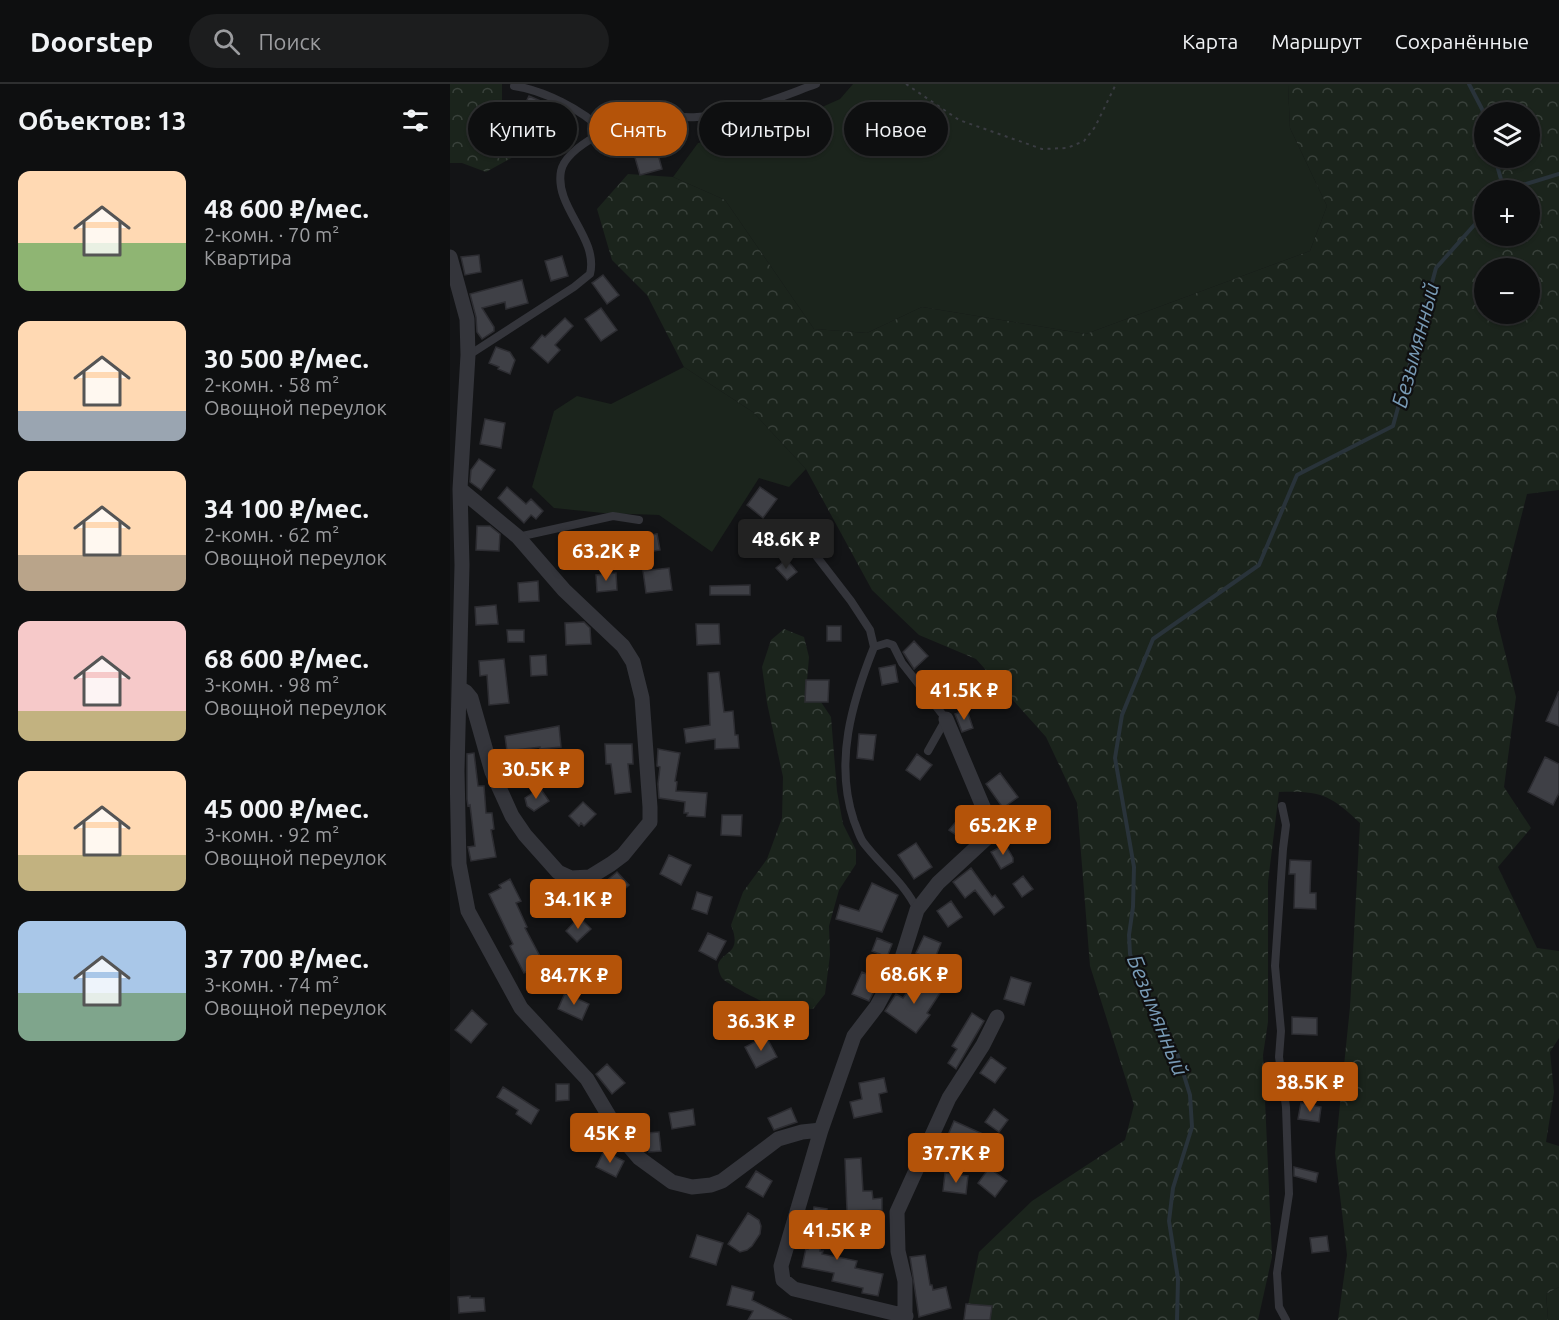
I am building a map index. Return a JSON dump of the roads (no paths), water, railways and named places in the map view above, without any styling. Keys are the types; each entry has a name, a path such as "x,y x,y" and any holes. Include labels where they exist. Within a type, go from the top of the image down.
{"street":[{"path":"450,257 468,319 460,489 462,565 457,771 459,864 468,911 521,1008 587,1079 622,1138 639,1158 672,1182 692,1187 711,1185 722,1181 778,1139 802,1132 821,1130"},
{"path":"459,688 471,698 492,772 512,816 525,835 558,872 571,878 590,877 623,855 650,822 642,698 633,662 623,646 564,590 518,537 460,489"},
{"path":"946,719 992,828 992,833 938,883 917,910 901,961 877,1006 854,1036 821,1130 781,1266 783,1280 794,1289 906,1318 905,1281 898,1251 897,1212 944,1107 983,1045 997,1017"}],"lane":[{"path":"687,117 747,108 816,84"},
{"path":"514,86 528,88 589,117"},
{"path":"468,355 574,287 590,274 591,260 560,185 561,168 575,149 589,140"},
{"path":"518,537 604,517 639,520"},
{"path":"800,535 851,601 870,630 873,647 857,690 847,740 845,778 850,809 861,840 911,896 917,910"},
{"path":"873,647 887,643 893,645 902,663 946,719 928,751"},
{"path":"1282,806 1286,825 1275,966 1281,1031 1279,1057 1286,1107 1289,1194 1277,1273 1279,1307 1286,1320"}],"waterway":[{"path":"1469,84 1478,102"},
{"path":"1498,168 1501,180"},
{"name":"Безымянный","path":"1539,180 1559,174"},
{"name":"Безымянный","path":"1177,1320 1178,1279 1169,1221 1173,1188 1192,1127 1190,1095 1178,1056 1162,1019 1142,985 1130,954 1129,935 1133,907 1134,867 1115,758 1122,715 1153,639 1259,565 1297,475 1393,426 1436,268 1474,225"}]}
